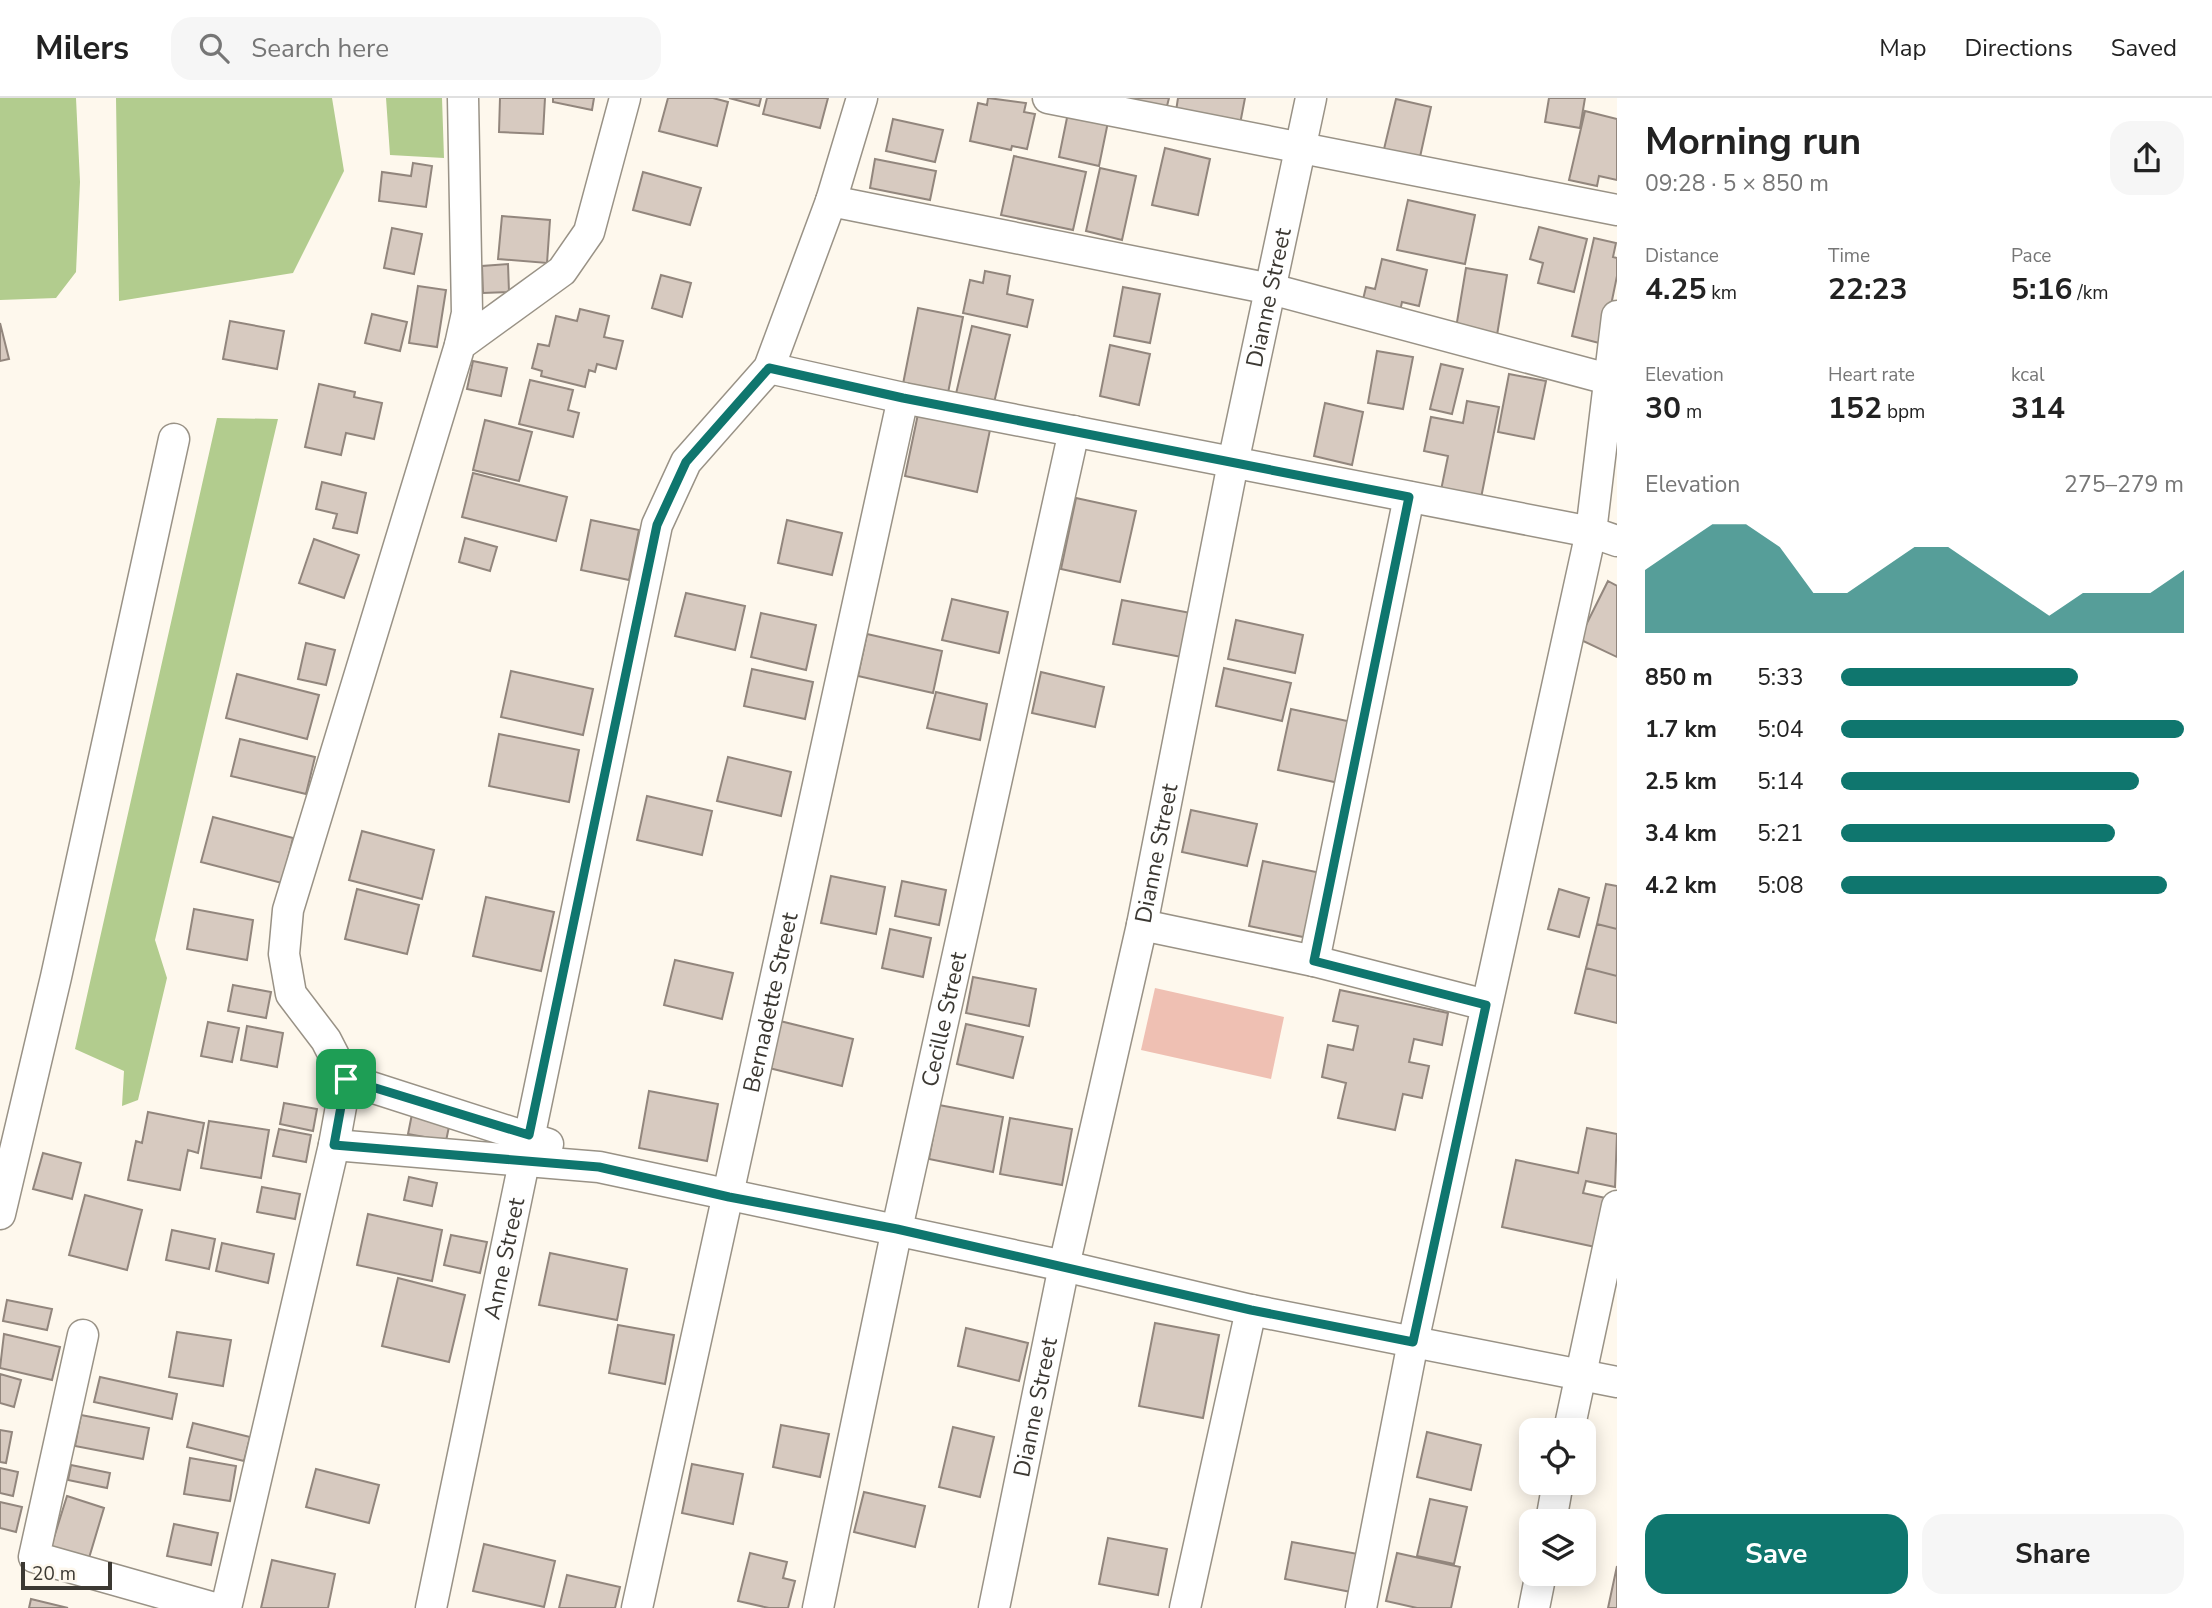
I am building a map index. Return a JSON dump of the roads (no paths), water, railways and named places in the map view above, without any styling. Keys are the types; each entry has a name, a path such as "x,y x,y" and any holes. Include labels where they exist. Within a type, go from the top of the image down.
{"street":[{"path":"226,1608 334,1145 346,1079 326,1040 292,994 284,954 288,911 460,345 467,313 463,98"},
{"path":"460,345 562,271 589,232 625,98"},
{"path":"862,98 831,201 769,368 903,398 1604,536"},
{"path":"1048,98 1617,211"},
{"name":"Dianne Street","path":"994,1608 1064,1266 1143,925 1233,463 1311,98"},
{"path":"831,201 1272,289 1608,379"},
{"path":"1361,1608 1413,1342 1486,1005 1604,536 1608,379 1617,316"},
{"name":"Anne Street","path":"431,1608 657,525 686,462 769,368"},
{"name":"Bernadette Street","path":"637,1608 903,398"},
{"name":"Cecille Street","path":"818,1608 897,1229 1074,431"},
{"path":"0,1214 56,977 174,439"},
{"path":"1314,961 1409,497"},
{"path":"1143,925 1314,961 1486,1005"},
{"path":"346,1079 527,1149 599,1167 729,1197 897,1229 1251,1310 1617,1382"},
{"path":"334,1145 425,1151 527,1149"},
{"path":"1571,1418 1617,1206"},
{"path":"1185,1608 1251,1310"},
{"path":"83,1335 34,1557 215,1608"},
{"path":"1534,1608 1538,1586"}]}
